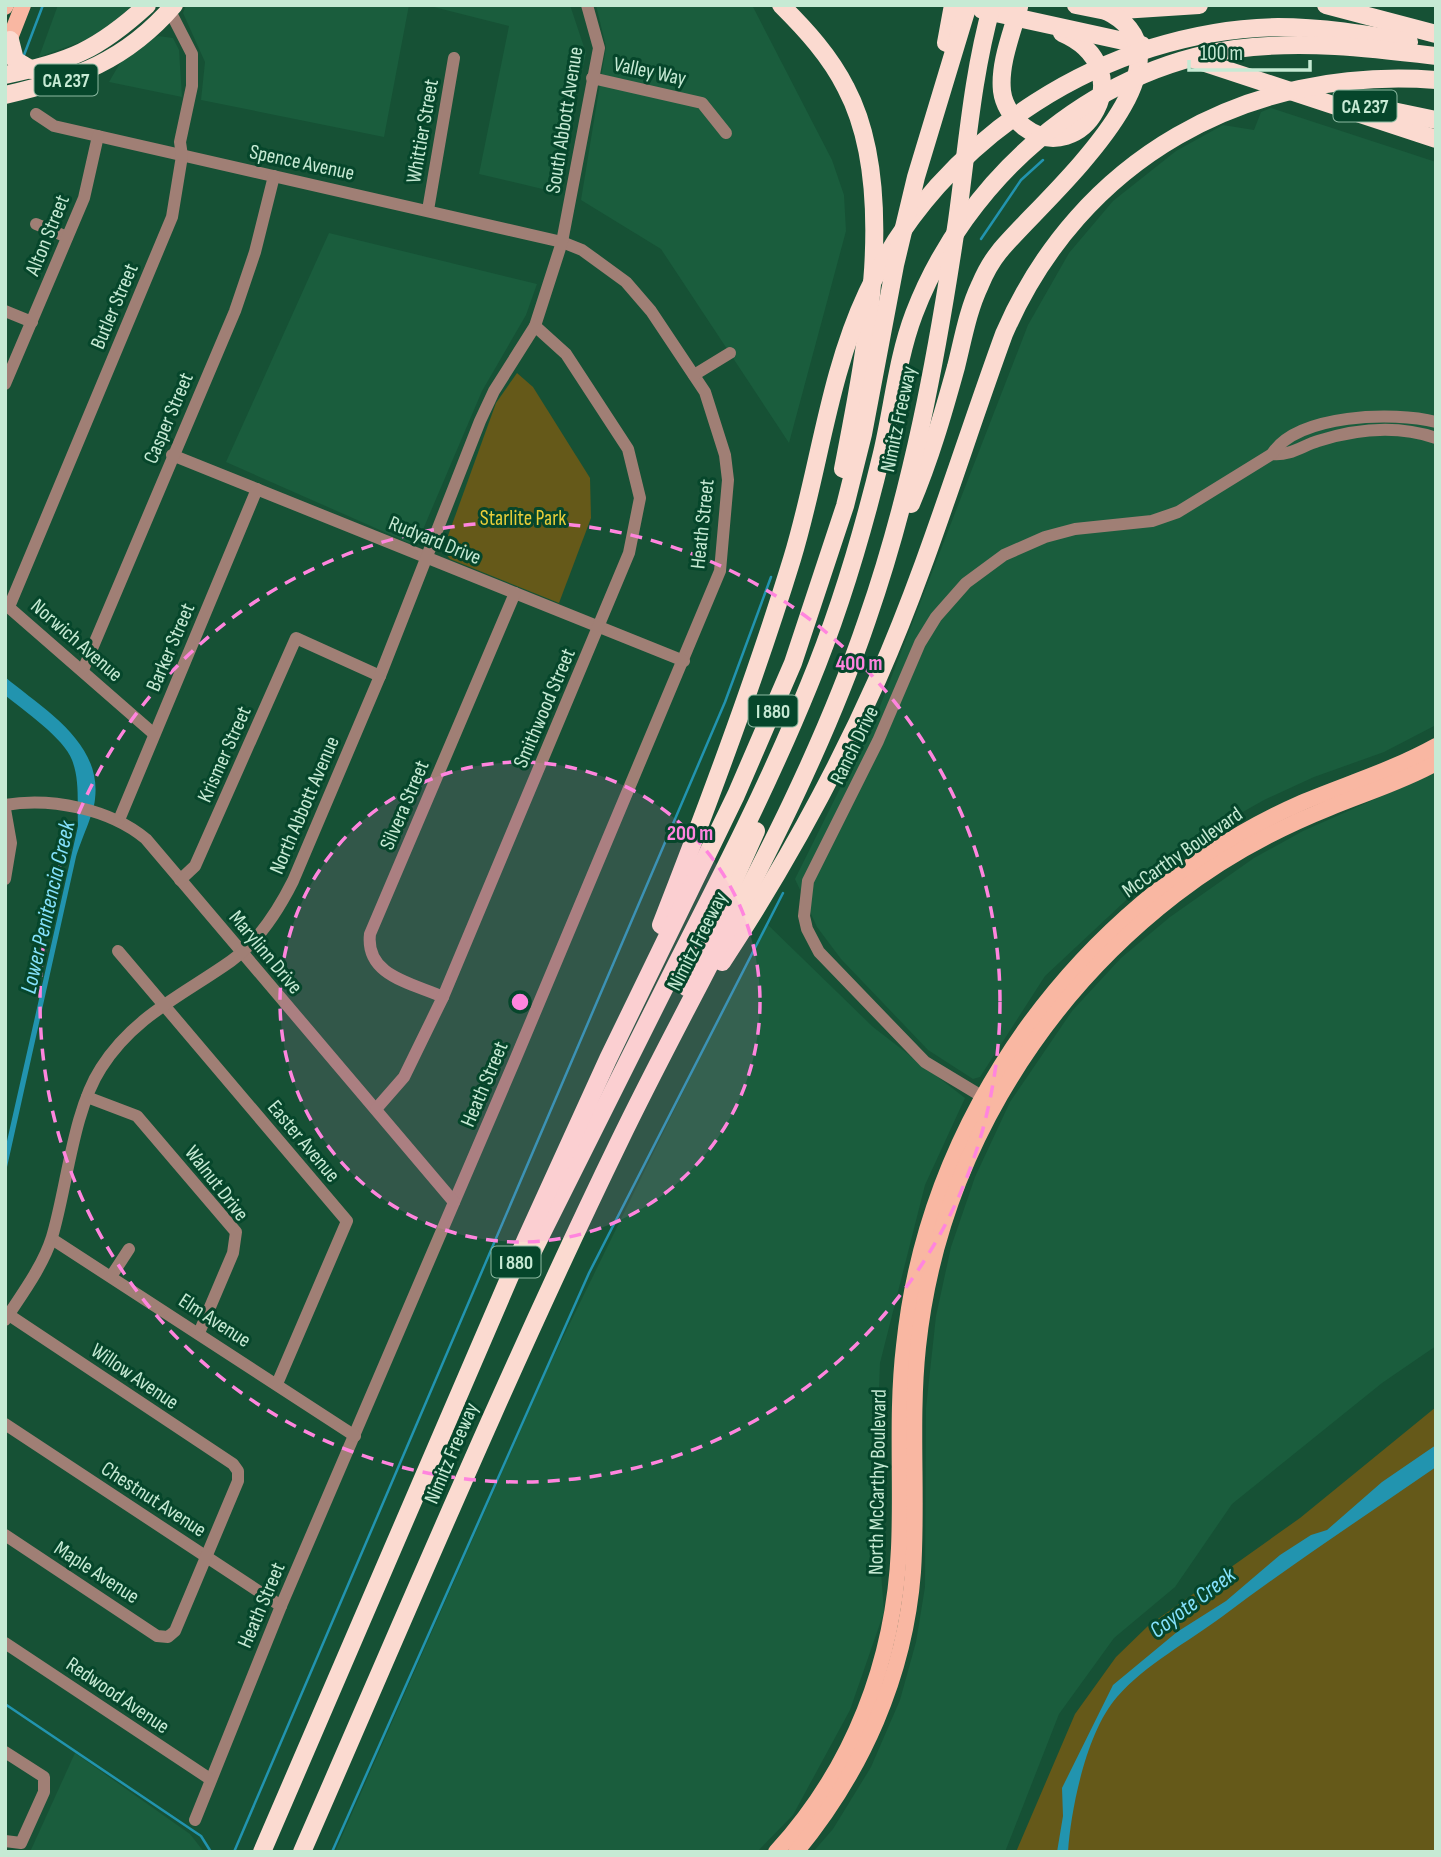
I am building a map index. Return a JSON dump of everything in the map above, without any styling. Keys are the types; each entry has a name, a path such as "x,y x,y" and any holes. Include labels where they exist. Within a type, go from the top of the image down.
{"highway":[{"path":"140,36 150,16 149,5"},
{"name":"CA 237","path":"5,75 88,51 149,5"},
{"path":"781,5 809,34 847,89 866,142 873,184 872,255 863,354 821,582"},
{"path":"927,136 953,5"},
{"name":"CA 237","path":"961,5 1136,43 1295,93 1436,120"},
{"name":"Nimitz Freeway","path":"262,1852 426,1465 608,1059 762,737 793,663 821,582 863,434 895,265 927,136 968,5"},
{"name":"Nimitz Freeway","path":"302,1852 507,1379 621,1137 818,746 847,678 886,565 930,381 957,221 975,77 992,5"},
{"path":"1020,5 1003,76 1006,106 1029,130 1046,136 1064,136 1080,129 1101,103 1104,85 1099,65 1091,51 1076,39 1033,20"},
{"path":"1076,5 1106,11 1199,5"},
{"path":"1326,5 1367,39 1436,66"},
{"name":"CA 237","path":"5,94 84,73 130,46 171,7"},
{"path":"886,565 937,439 978,289 998,253 1114,125 1124,109 1138,64 1136,43 1122,19 1106,11"},
{"path":"608,1059 696,836 776,608 807,508 829,412 853,326 888,254 959,163 1023,111 1096,69 1134,53 1181,40 1231,31 1277,27 1436,47"},
{"path":"426,1465 744,831 791,729 829,634 852,566 901,385 923,318 954,253 995,194 1069,128 1115,100 1189,70 1232,59 1275,55 1367,39 1436,34"},
{"path":"1367,39 1436,56"},
{"path":"8,46 12,57 32,69"},
{"path":"676,1032 797,839 878,678 919,575 991,368 1018,303 1058,239 1081,212 1133,165 1189,129 1262,97 1309,86 1367,78 1436,80"},
{"path":"1295,93 1436,139"},
{"path":"507,1379 527,1326 682,996 820,685 867,546 901,385"}],"main road":[{"path":"8,46 23,5"},
{"name":"McCarthy Boulevard","path":"988,1100 1010,1051 1062,983 1104,937 1166,884 1230,840 1275,815 1398,765 1436,746"},
{"name":"McCarthy Boulevard","path":"988,1100 1073,992 1114,948 1175,895 1227,859 1281,828 1436,763"},
{"name":"North McCarthy Boulevard","path":"776,1852 816,1803 842,1760 872,1695 881,1667 898,1574 900,1379 911,1292 942,1183 988,1100"},
{"name":"North McCarthy Boulevard","path":"796,1852 830,1809 860,1759 895,1671 913,1575 915,1381 923,1313 937,1250 988,1100"}],"street":[{"name":"South Abbott Avenue","path":"562,242 598,48 587,5"},
{"name":"Butler Street","path":"7,606 172,217 182,156 180,142 192,86 192,54 171,7"},
{"name":"Whittier Street","path":"428,210 454,58"},
{"name":"Valley Way","path":"593,78 702,103 726,133"},
{"name":"Spence Avenue","path":"36,114 54,126 562,242"},
{"name":"Alton Street","path":"5,384 84,198 98,136"},
{"name":"Casper Street","path":"83,670 235,311 255,252 274,176"},
{"path":"36,224 67,237"},
{"name":"North Abbott Avenue","path":"7,1318 52,1239 87,1097 113,1050 128,1031 162,1004 241,953 268,923 287,894 380,676 480,421 494,390 535,326 562,242"},
{"name":"Heath Street","path":"195,1820 209,1779 281,1606 720,571 728,480 725,455 705,392 651,311 626,282 582,250 562,242"},
{"path":"5,311 32,322"},
{"name":"Smithwood Street","path":"376,1109 404,1077 443,997 629,554 640,498 628,449 566,354 535,326"},
{"path":"694,375 730,353"},
{"name":"Ranch Drive","path":"988,1100 925,1062 819,952 807,929 804,916 805,892 813,870 881,734 920,643 936,617 966,583 1004,555 1045,537 1090,527 1152,521 1178,512 1272,454 1279,444 1298,433 1335,422 1405,416 1436,422"},
{"name":"Ranch Drive","path":"1272,454 1284,455 1321,440 1368,430 1403,430 1436,438"},
{"name":"Rudyard Drive","path":"172,455 684,660"},
{"name":"Barker Street","path":"119,820 257,489"},
{"name":"Silvera Street","path":"443,997 384,971 372,960 370,934 515,593"},
{"name":"Norwich Avenue","path":"7,606 154,734"},
{"name":"Krismer Street","path":"180,880 195,866 296,638 380,676"},
{"name":"Marylinn Drive","path":"5,807 24,802 93,812 119,820 145,839 454,1202"},
{"path":"5,807 11,843 5,878"},
{"name":"Easter Avenue","path":"118,951 346,1220 277,1384"},
{"name":"Walnut Drive","path":"87,1097 137,1116 236,1232 233,1253 199,1333"},
{"name":"Elm Avenue","path":"52,1239 112,1275 355,1436"},
{"path":"112,1275 129,1249"},
{"name":"Willow Avenue","path":"7,1318 233,1464 238,1471 238,1481 205,1556"},
{"name":"Chestnut Avenue","path":"5,1424 281,1606"},
{"name":"Maple Avenue","path":"5,1535 157,1636 168,1637 175,1631 205,1556"},
{"name":"Redwood Avenue","path":"5,1643 209,1779"},
{"path":"5,1752 44,1777 44,1793 21,1843 5,1841"}],"shaded area":[{"path":"58,5 133,5 105,29 83,41 39,57"},
{"path":"186,5 409,5 384,137 201,100 205,62 183,13"},
{"path":"426,5 570,5 586,53 555,192 479,174 509,26"},
{"path":"596,5 752,5 832,160 844,195 846,231 789,443 661,249 581,200 606,47"},
{"path":"158,36 173,38 179,50 182,97 109,82 123,58"},
{"path":"1271,108 1436,162 1436,725 1384,752 1314,777 1264,800 1218,826 1154,874 1045,976 980,1077 973,1079 928,1050 841,959 817,927 795,879 877,714 1028,325 1069,253 1113,201 1176,151 1223,125 1254,130 1261,112"},
{"path":"329,233 537,284 526,315 482,391 416,546 226,462"},
{"path":"1436,772 1436,1346 1382,1383 1232,1504 1175,1587 1114,1638 1059,1714 1005,1852 813,1852 833,1829 871,1767 900,1700 916,1642 925,1587 926,1408 936,1316 951,1247 975,1177 1010,1102 1072,1011 1121,958 1170,917 1254,858 1303,831"},
{"path":"766,923 873,1027 965,1098 925,1185 880,1363 875,1492 884,1612 850,1710 793,1815 757,1852 335,1852 548,1368"},
{"path":"75,1753 190,1834 204,1852 30,1852"}],"green space":[{"name":"Starlite Park","path":"517,373 533,387 590,478 591,518 559,603 450,559 445,553 445,544 496,403"},
{"path":"1436,1407 1436,1852 1016,1852 1075,1714 1116,1657 1148,1626 1300,1518"}],"water":[{"path":"5,677 52,715 80,744 95,779 95,799 76,857 5,1176 5,1150 78,826 77,784 72,760 52,734 5,695"},
{"path":"1436,1445 1436,1467 1302,1559 1128,1685 1106,1712 1097,1729 1082,1770 1068,1852 1057,1852 1063,1816 1062,1788 1113,1685 1177,1632 1226,1601 1280,1555 1311,1535 1327,1530 1382,1482"}],"waterway":[{"name":"Lower Penitencia Creek","path":"24,55 43,5"},
{"path":"981,239 1021,180 1043,160"},
{"path":"234,1852 725,702 771,577"},
{"path":"332,1852 589,1273 783,893"},
{"path":"5,1704 201,1836 211,1852"}],"water label":[{"name":"Coyote Creek","path":"1192,1602"}]}
